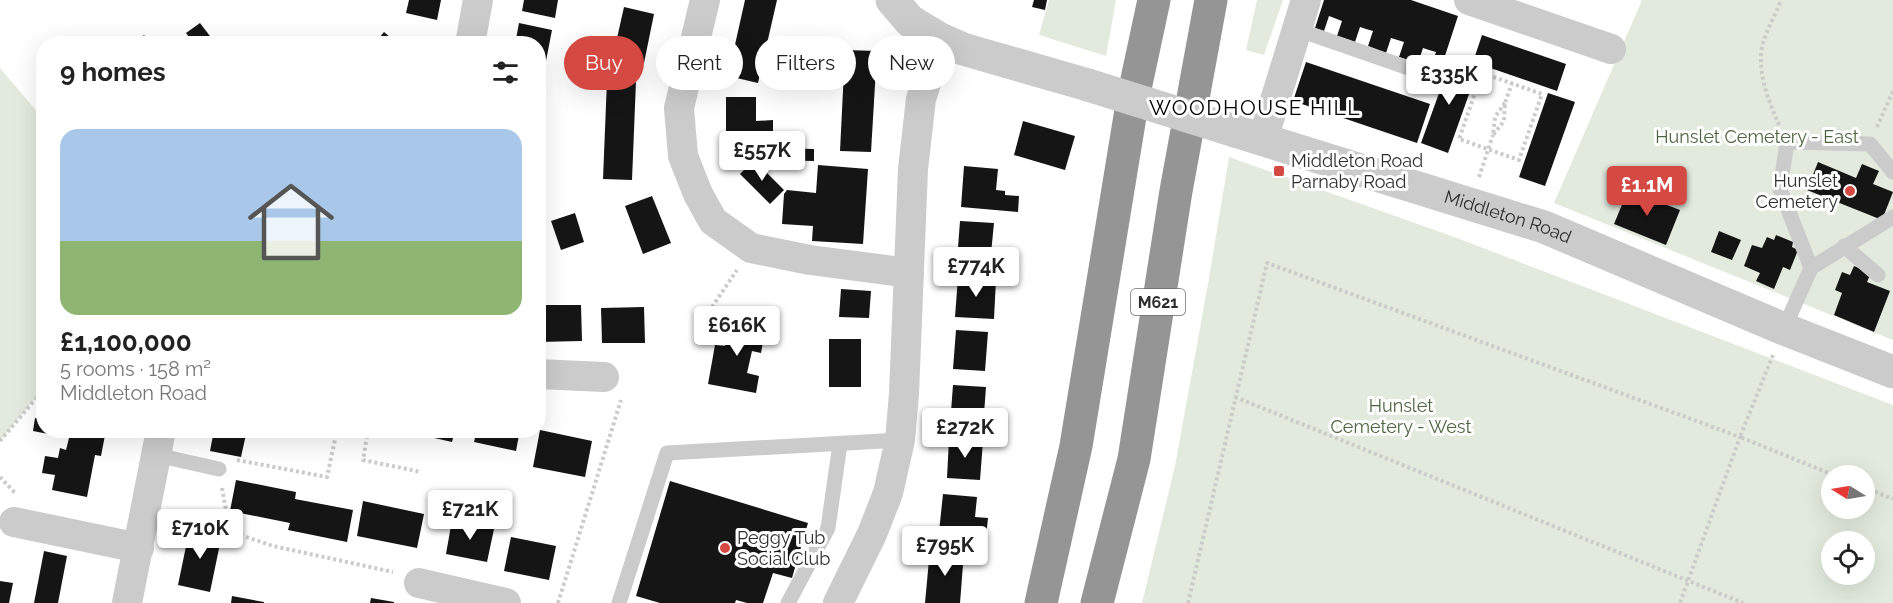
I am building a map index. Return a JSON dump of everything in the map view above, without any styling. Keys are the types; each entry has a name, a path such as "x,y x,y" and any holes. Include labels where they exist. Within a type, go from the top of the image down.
{"highway":[{"path":"1041,603 1076,446 1133,98 1154,0"},
{"name":"M621","path":"1097,603 1134,459 1176,191 1211,0"}],"street":[{"path":"471,36 478,0"},
{"path":"705,0 680,108 683,156 698,194 713,221 751,248 810,260 909,273"},
{"name":"Middleton Road","path":"892,0 910,21 935,36"},
{"path":"1248,135 1269,120 1306,0"},
{"path":"1469,0 1611,49"},
{"name":"Middleton Road","path":"955,46 1544,227 1784,329 1893,372"},
{"path":"838,603 884,504 900,441 913,169 924,90"},
{"path":"546,375 613,386"},
{"path":"127,603 159,443"},
{"path":"14,522 139,548"},
{"path":"419,583 449,596 506,603"}],"lane":[{"path":"1296,28 1417,71"},
{"path":"1811,268 1780,189 1787,142 1870,144 1893,172"},
{"path":"1784,329 1811,268 1893,217"},
{"path":"1844,246 1878,275"},
{"path":"619,603 666,453 900,441"},
{"path":"159,443 219,469"},
{"path":"788,603 828,528 840,444"}],"path":[{"path":"1781,0 1763,44 1762,77 1769,103 1787,142"},
{"path":"1482,73 1542,94 1519,160 1489,150 1459,139 1482,73"},
{"path":"1493,135 1504,121 1505,103 1512,83"},
{"path":"1870,144 1893,91"},
{"path":"1480,174 1493,135 1495,117 1505,103"},
{"path":"712,307 751,248"},
{"path":"1188,603 1267,263 1740,437 1821,470"},
{"path":"1680,603 1740,437 1784,329"},
{"path":"558,603 613,386"},
{"path":"1235,397 1743,603"},
{"path":"0,441 36,398"},
{"path":"334,438 327,477 240,459 219,469 226,510 223,529 273,546 387,569 419,583"},
{"path":"367,438 363,460 422,472"},
{"path":"1875,491 1893,498"}],"green space":[{"path":"1049,0 1116,0 1106,56 1039,35"},
{"path":"1257,0 1283,0 1264,55 1246,50"},
{"name":"Hunslet Cemetery - East","path":"1642,0 1893,0 1893,340 1554,203"},
{"path":"0,68 36,111 36,397 0,441"},
{"name":"Hunslet Cemetery - West","path":"1229,157 1457,238 1893,405 1893,603 1142,603 1175,466"}],"building":[{"path":"409,0 441,0 437,20 406,13"},
{"path":"524,0 558,0 555,18 522,11"},
{"path":"745,0 777,0 769,36 755,36 755,82 743,80 743,36 737,36"},
{"path":"1034,0 1047,0 1045,10 1032,7"},
{"path":"1324,0 1411,0 1458,16 1440,71 1431,68 1436,52 1423,48 1418,63 1399,57 1404,42 1391,38 1386,53 1368,46 1373,31 1360,27 1355,42 1337,36 1342,21 1329,16 1324,31 1315,28"},
{"path":"624,7 654,14 644,63 644,36 617,36"},
{"path":"200,23 210,36 188,36 186,33"},
{"path":"519,23 552,30 546,61 546,36 517,36"},
{"path":"1482,35 1566,64 1557,91 1473,62"},
{"path":"856,50 868,51 868,90 875,90 871,152 840,151 843,90 856,90"},
{"path":"1451,60 1478,69 1448,153 1421,143"},
{"path":"1306,62 1430,104 1417,143 1293,101"},
{"path":"607,90 636,90 632,180 603,179"},
{"path":"1548,93 1575,102 1545,186 1519,177"},
{"path":"726,97 756,97 756,121 773,120 773,144 726,145"},
{"path":"1023,121 1075,136 1065,170 1014,155"},
{"path":"762,148 814,149 814,161 762,160"},
{"path":"754,160 784,190 770,204 740,174"},
{"name":"Hunslet Cemetery","path":"1818,162 1856,178 1862,164 1879,171 1873,184 1893,192 1882,220 1807,190"},
{"path":"818,165 868,169 863,244 812,241 813,226 782,224 784,194 787,190 816,193"},
{"path":"964,166 998,169 996,190 1005,191 1005,195 1019,196 1018,212 961,207"},
{"path":"1628,190 1680,210 1666,245 1614,224"},
{"path":"652,196 671,243 643,254 625,206"},
{"path":"575,213 584,242 561,250 551,221"},
{"path":"960,221 994,223 990,264 957,261"},
{"path":"1719,231 1741,240 1732,260 1711,252"},
{"path":"1776,235 1793,242 1792,247 1798,250 1790,270 1783,267 1774,289 1756,281 1760,273 1744,266 1752,245 1762,248 1767,237 1774,240"},
{"path":"1854,266 1871,273 1867,282 1890,291 1874,332 1834,315 1842,293 1835,290 1842,272 1850,275"},
{"path":"958,277 996,279 994,319 955,317"},
{"path":"841,289 871,291 869,318 839,317"},
{"path":"546,305 581,305 582,341 546,342"},
{"path":"644,307 645,343 602,343 601,308"},
{"path":"730,318 766,325 761,353 752,351 747,373 759,376 756,393 708,384 715,345 725,346"},
{"path":"956,330 988,332 985,371 953,369"},
{"path":"829,339 861,339 861,387 829,387"},
{"path":"953,385 986,387 983,427 950,425"},
{"path":"35,418 36,418 36,432 33,431"},
{"path":"546,431 592,441 585,477 533,467 538,438 546,438"},
{"path":"69,438 104,438 101,456 95,455 87,497 52,490 55,475 42,473 45,456 58,458 60,448 66,450"},
{"path":"212,438 245,438 241,457 210,451"},
{"path":"434,438 453,438 452,442"},
{"path":"475,438 518,438 516,451 474,442"},
{"path":"949,439 983,441 980,480 947,478"},
{"path":"236,480 296,492 295,499 353,510 347,542 288,530 290,523 230,511"},
{"name":"Peggy Tub Social Club","path":"670,481 808,523 792,578 773,573 763,603 736,600 735,603 660,603 636,596"},
{"path":"943,494 977,497 975,517 988,518 986,537 939,532"},
{"path":"363,501 424,514 417,548 357,536"},
{"path":"452,520 494,529 487,562 446,554"},
{"path":"190,527 222,534 210,592 178,585"},
{"path":"511,537 556,546 549,580 504,571"},
{"path":"930,549 964,552 960,603 925,603"},
{"path":"44,551 67,556 58,603 34,603"},
{"path":"0,581 13,583 9,603 0,603"},
{"path":"232,596 264,602 264,603 231,603"},
{"path":"371,598 394,602 394,603 370,603"}],"place":[{"name":"Middleton Road Parnaby Road","path":"1279,171"},
{"name":"Hunslet Cemetery","path":"1850,191"},
{"name":"Peggy Tub Social Club","path":"725,548"}],"district":[{"name":"WOODHOUSE HILL","path":"1255,108"}]}
